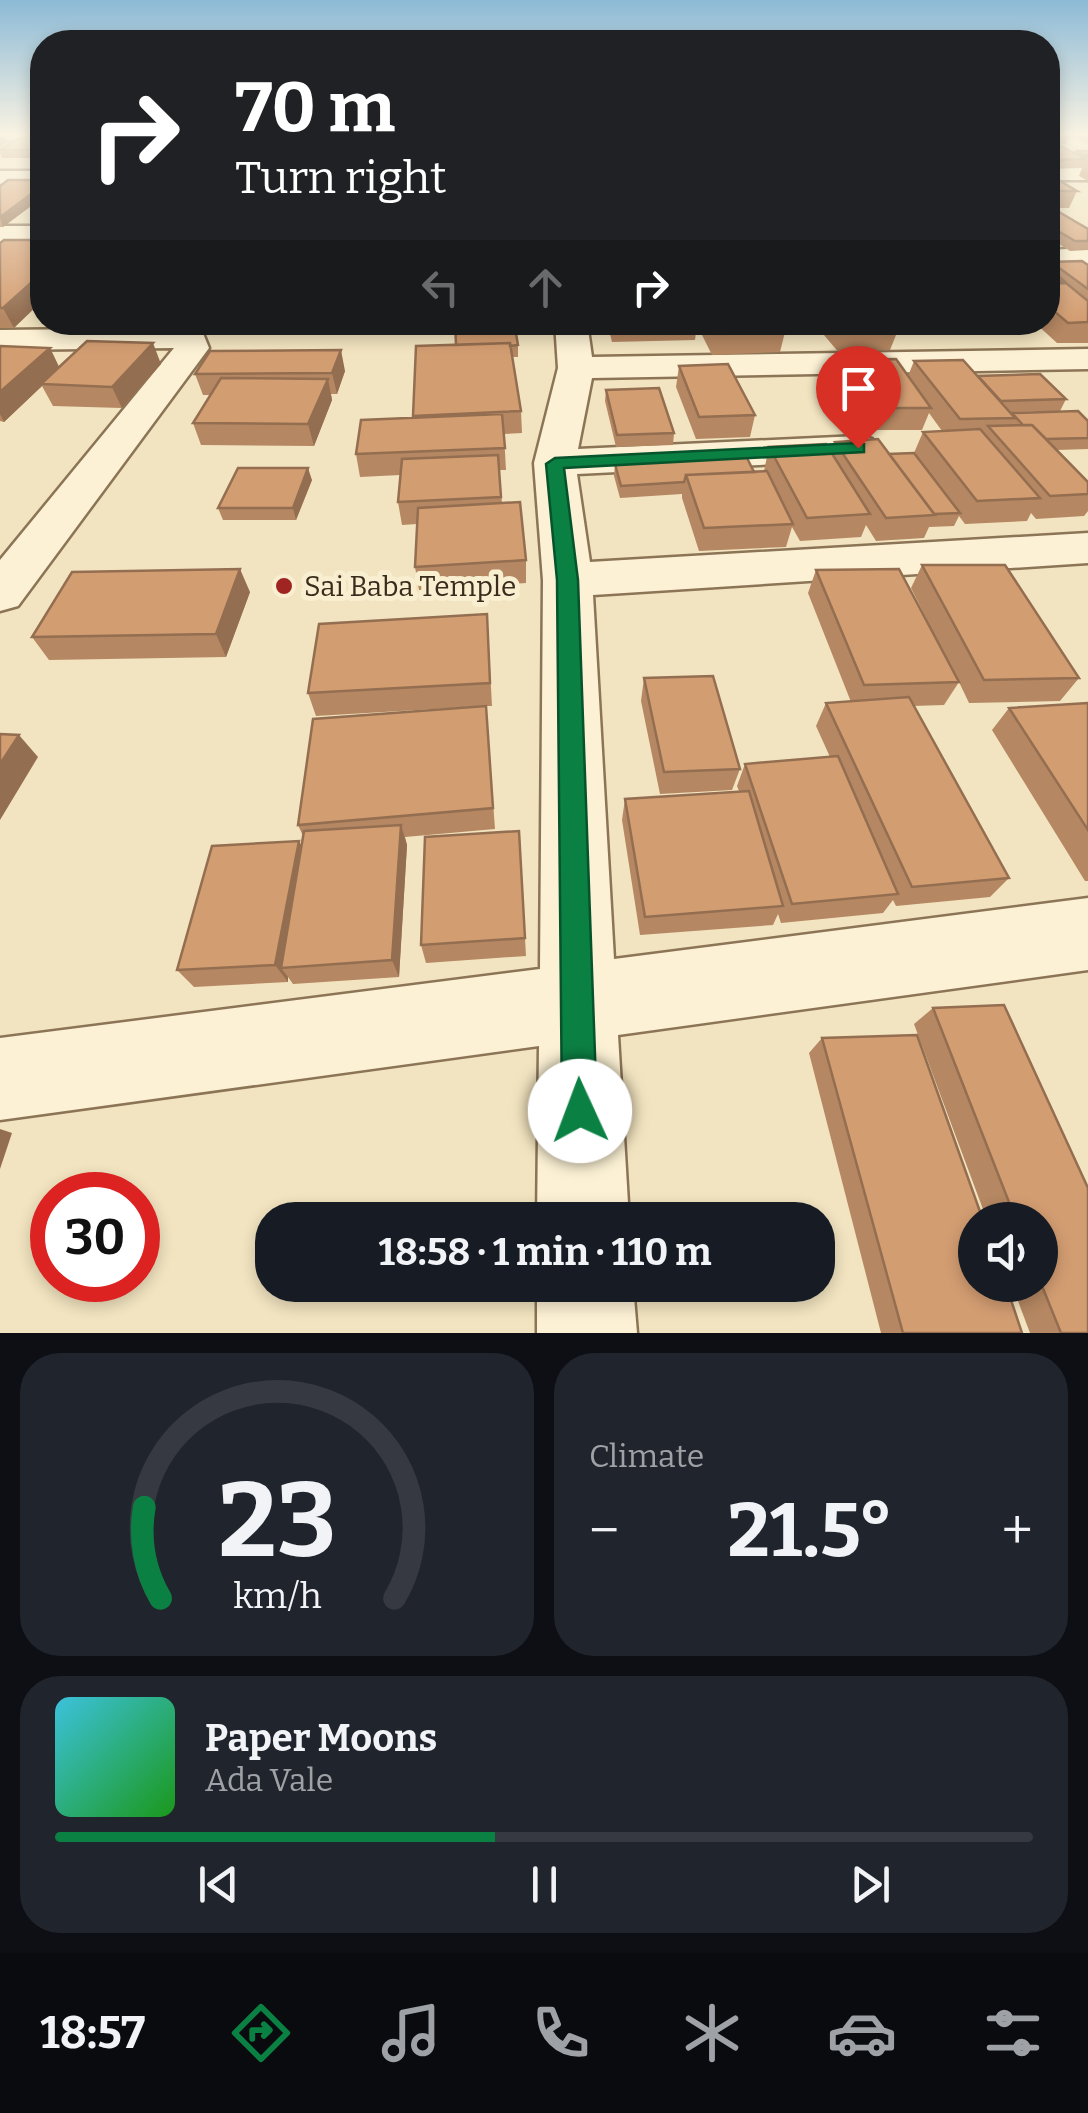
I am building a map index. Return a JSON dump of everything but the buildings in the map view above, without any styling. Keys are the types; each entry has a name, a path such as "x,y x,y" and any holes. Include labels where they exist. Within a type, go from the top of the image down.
{"street":[{"path":"0,234 30,234"},
{"path":"0,594 192,348 190,338 71,335"},
{"path":"582,1202 568,580 555,464 573,345 1088,359"},
{"path":"555,464 858,448"},
{"path":"568,580 1088,548"},
{"path":"0,1078 1088,934"},
{"path":"586,1302 587,1333"}],"place":[{"name":"Sai Baba Temple","path":"284,586"}],"route":[{"path":"580,1111 568,580 555,464 858,448"}]}
